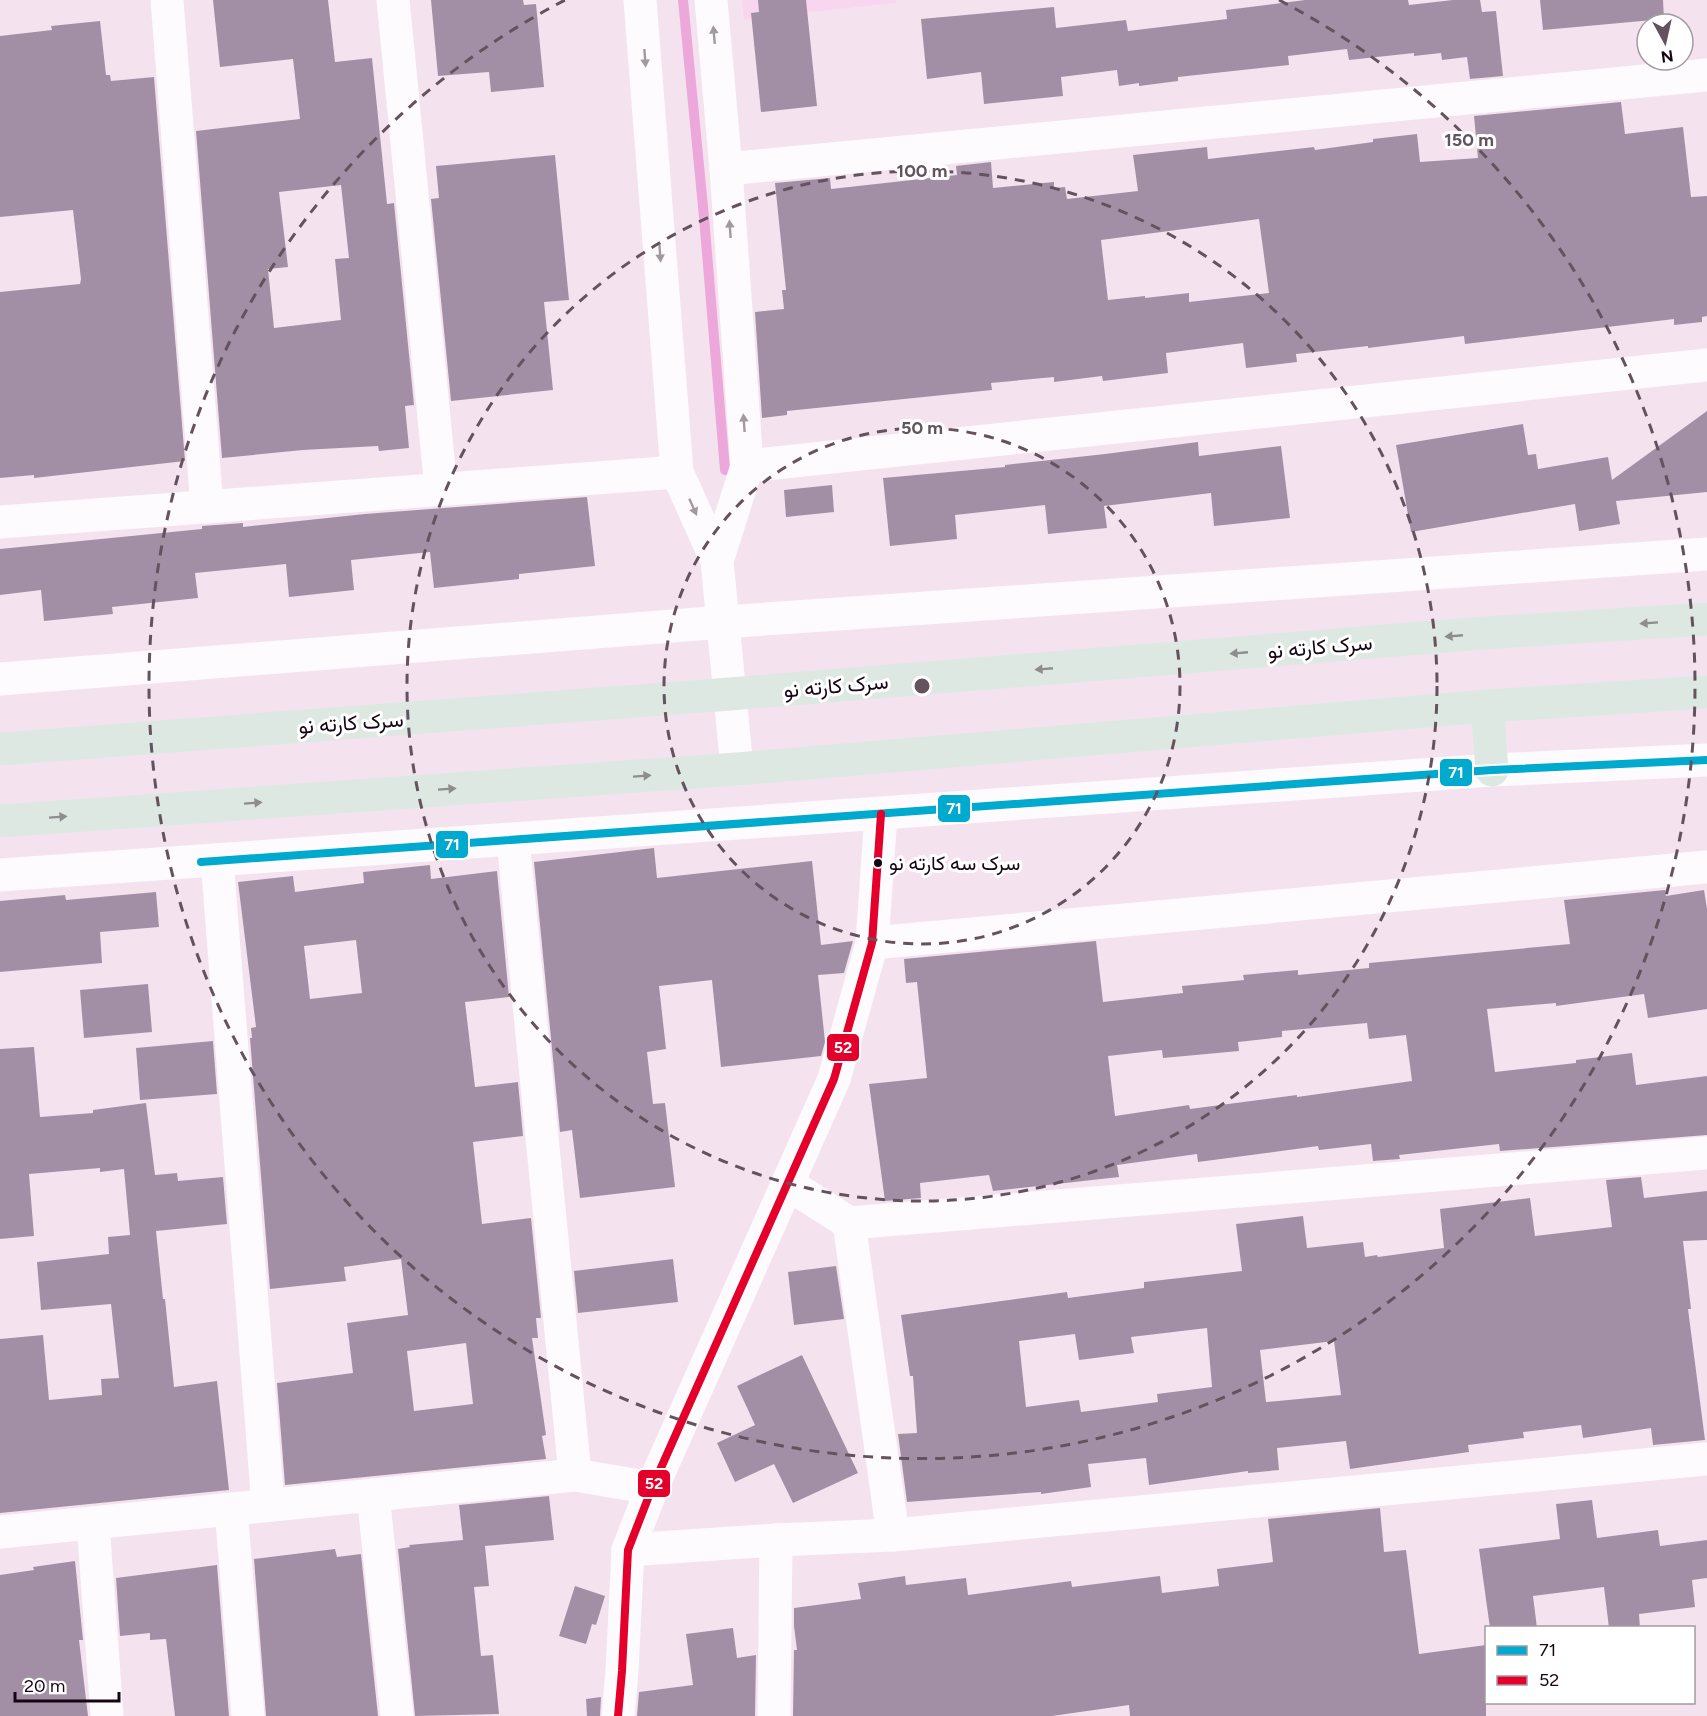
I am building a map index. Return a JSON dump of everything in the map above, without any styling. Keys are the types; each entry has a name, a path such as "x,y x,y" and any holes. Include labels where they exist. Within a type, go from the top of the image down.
{"highway":[{"name":"سرک کارته نو","path":"0,749 730,694 1472,634 1707,619"},
{"path":"0,821 737,769 1488,706 1707,692"},
{"path":"1488,706 1492,770"}],"street":[{"path":"167,0 207,507"},
{"path":"393,0 441,489"},
{"path":"640,0 677,471 717,561 737,769"},
{"path":"711,0 726,169 747,466 717,561"},
{"path":"726,169 1707,75"},
{"path":"747,466 1707,365"},
{"path":"0,522 677,471"},
{"path":"0,680 723,622 1707,554"},
{"path":"0,875 1492,770 1707,760"},
{"path":"618,1716 628,1550 652,1488 834,1079 872,943 881,814"},
{"path":"513,840 575,1475"},
{"path":"217,861 268,1505"},
{"path":"872,943 1707,867"},
{"path":"788,1184 849,1223 1707,1153"},
{"path":"849,1223 893,1535"},
{"path":"628,1550 893,1535 1707,1459"},
{"path":"0,1532 575,1475 652,1488"},
{"path":"373,1495 397,1716"},
{"path":"231,1509 248,1716"},
{"path":"93,1523 107,1716"},
{"path":"774,1716 776,1540"}],"shaded area":[{"path":"742,0 896,0 896,3 744,19"}],"building":[{"path":"213,0 328,0 335,62 372,58 387,204 394,203 414,405 405,406 409,448 379,451 378,446 303,450 222,458 196,131 300,119 293,59 220,67","holes":["341,185 349,258 335,259 341,320 274,328 268,269 288,267 279,192"]},
{"path":"431,0 523,0 524,5 536,4 544,87 491,92 489,72 438,76"},
{"path":"758,0 806,0 817,106 761,112 751,13 759,12"},
{"path":"1305,0 1408,0 1409,5 1453,0 1480,0 1482,12 1496,11 1503,76 1470,79 1467,57 1442,60 1441,53 1414,56 1414,53 1349,60 1347,49 1288,56 1289,65 1178,77 1178,81 1139,86 1139,83 1119,86 1117,70 1061,77 1063,96 984,104 981,72 927,79 921,19 1054,7 1056,28 1126,20 1128,31 1227,19 1226,10"},
{"path":"1540,0 1663,0 1664,12 1635,12 1635,22 1543,30"},
{"path":"100,21 106,75 110,75 111,81 154,77 185,461 34,478 34,475 0,478 0,292 80,284 81,279 73,210 0,217 0,36 52,30 51,26"},
{"path":"1621,102 1625,134 1683,127 1691,197 1707,196 1707,316 1702,317 1702,322 1674,325 1674,319 1465,344 1464,336 1296,354 1297,362 1246,368 1243,343 1166,353 1168,373 1103,381 1102,376 1054,382 1054,377 991,383 992,390 787,411 787,415 762,418 755,312 784,309 782,290 786,290 775,183 830,178 831,189 957,175 956,166 991,162 993,188 1054,182 1054,188 1065,187 1067,199 1138,191 1133,155 1207,147 1208,159 1314,147 1315,150 1373,142 1373,139 1417,134 1420,162 1478,158 1474,116","holes":["1259,219 1269,293 1189,302 1189,293 1108,300 1101,240"]},
{"path":"555,155 569,300 544,302 553,390 451,401 431,199 439,198 436,166"},
{"path":"1707,411 1707,492 1616,501 1620,524 1579,531 1575,504 1411,532 1396,445 1523,424 1528,455 1536,454 1538,469 1608,457 1612,480"},
{"path":"1198,442 1199,456 1281,446 1290,518 1214,526 1211,493 1104,506 1107,528 1048,534 1045,505 955,515 957,539 890,546 883,478 1005,467 1005,465"},
{"path":"832,485 834,512 786,517 784,490"},
{"path":"587,497 595,566 519,574 519,579 434,588 430,552 351,560 354,590 289,597 286,564 195,573 198,598 112,607 113,614 44,621 41,590 0,595 0,549 202,529 202,526 243,523 243,527 365,514"},
{"path":"654,848 657,878 812,861 821,945 853,941 844,973 818,975 825,1042 821,1056 721,1067 712,980 659,986 666,1049 647,1052 653,1104 665,1103 675,1187 580,1198 572,1130 560,1132 534,862"},
{"path":"430,865 431,879 497,871 509,997 465,1002 475,1087 518,1082 523,1136 473,1142 482,1224 531,1218 541,1318 536,1318 538,1338 532,1338 546,1435 542,1436 546,1459 285,1485 277,1383 353,1373 347,1323 408,1315 401,1259 344,1267 346,1281 270,1289 250,1038 252,1038 251,1028 256,1027 238,882 293,876 295,892 364,883 363,872","holes":["356,940 362,993 310,999 304,946","466,1343 473,1404 414,1411 407,1351"]},
{"path":"1665,890 1666,896 1704,890 1707,909 1707,1009 1648,1018 1644,994 1556,1006 1556,1003 1487,1009 1495,1072 1576,1063 1576,1060 1632,1053 1636,1085 1707,1076 1707,1135 1500,1151 1499,1144 1399,1155 1400,1159 1373,1161 1371,1144 1319,1150 1318,1146 1198,1162 1197,1154 1117,1165 1119,1177 993,1191 989,1175 920,1183 921,1198 885,1201 869,1084 927,1078 917,982 906,983 904,959 1096,941 1103,1002 1183,993 1182,986 1244,980 1243,975 1298,970 1298,975 1369,968 1369,963 1570,944 1564,900","holes":["1367,1023 1369,1039 1406,1035 1412,1081 1297,1097 1297,1095 1190,1109 1189,1105 1115,1116 1108,1056 1162,1050 1163,1058 1239,1051 1238,1042 1282,1037 1282,1031"]},
{"path":"156,892 159,927 100,932 102,963 0,972 0,901 65,895 66,900"},
{"path":"148,984 152,1032 84,1038 80,990"},
{"path":"213,1041 217,1094 140,1100 136,1048"},
{"path":"34,1047 40,1117 93,1113 93,1110 146,1103 155,1175 177,1173 178,1181 223,1177 227,1224 156,1231 174,1387 217,1381 229,1490 0,1513 0,1339 43,1335 49,1400 102,1395 101,1379 119,1378 111,1304 41,1310 37,1262 109,1254 108,1237 130,1235 124,1169 100,1172 100,1168 29,1174 34,1236 0,1239 0,1049"},
{"path":"1641,1177 1644,1198 1707,1191 1707,1240 1683,1241 1691,1309 1688,1309 1705,1440 1653,1445 1651,1428 1583,1438 1581,1425 1523,1432 1524,1438 1468,1445 1469,1452 1350,1469 1346,1441 1277,1448 1279,1470 1248,1473 1248,1471 1149,1485 1146,1458 1088,1464 1091,1487 1041,1494 1041,1492 907,1502 898,1434 917,1433 913,1376 910,1376 901,1315 1067,1292 1068,1298 1144,1288 1144,1282 1242,1271 1236,1224 1303,1216 1307,1248 1363,1242 1365,1257 1444,1248 1440,1209 1530,1198 1535,1236 1612,1227 1606,1180","holes":["1207,1328 1212,1387 1157,1394 1158,1402 1081,1412 1079,1400 1026,1407 1019,1341 1075,1334 1079,1360 1134,1353 1131,1337","1334,1341 1341,1395 1266,1402 1260,1350"]},
{"path":"673,1259 678,1302 578,1313 574,1271"},
{"path":"836,1266 844,1319 794,1325 788,1272"},
{"path":"802,1355 858,1473 793,1503 774,1464 735,1482 717,1443 755,1425 737,1386"},
{"path":"549,1496 554,1540 485,1546 489,1586 474,1587 481,1656 493,1655 499,1714 415,1716 398,1549 410,1547 409,1545 463,1540 459,1505"},
{"path":"1592,1500 1597,1538 1658,1530 1660,1546 1707,1540 1707,1578 1692,1580 1695,1607 1639,1614 1640,1626 1609,1626 1604,1587 1533,1596 1537,1626 1490,1626 1479,1549 1560,1539 1556,1504"},
{"path":"1380,1508 1384,1552 1406,1550 1419,1654 1485,1645 1486,1716 1130,1716 1129,1705 1052,1716 793,1716 794,1650 797,1650 794,1608 861,1599 858,1583 905,1576 906,1585 966,1578 968,1595 1071,1581 1072,1587 1160,1576 1162,1593 1219,1586 1217,1569 1273,1562 1268,1519"},
{"path":"335,1549 337,1557 361,1554 378,1716 266,1716 254,1559"},
{"path":"75,1561 83,1640 79,1640 88,1716 0,1716 0,1575 34,1570 33,1567"},
{"path":"217,1565 229,1716 175,1716 166,1639 150,1640 150,1633 120,1636 116,1578"},
{"path":"575,1586 605,1596 596,1625 592,1624 586,1644 559,1636"},
{"path":"733,1628 737,1658 756,1655 755,1716 637,1716 639,1692 693,1685 686,1634"},
{"path":"601,1697 600,1716 587,1716 586,1699"}],"waterway":[{"path":"683,0 725,470"}],"transit line":[{"name":"71","path":"201,862 1492,770 1707,760"},
{"name":"52","path":"618,1716 628,1550 652,1488 834,1079 872,943 881,814"}],"place":[{"name":"سرک سه کارته نو","path":"878,863"}]}
